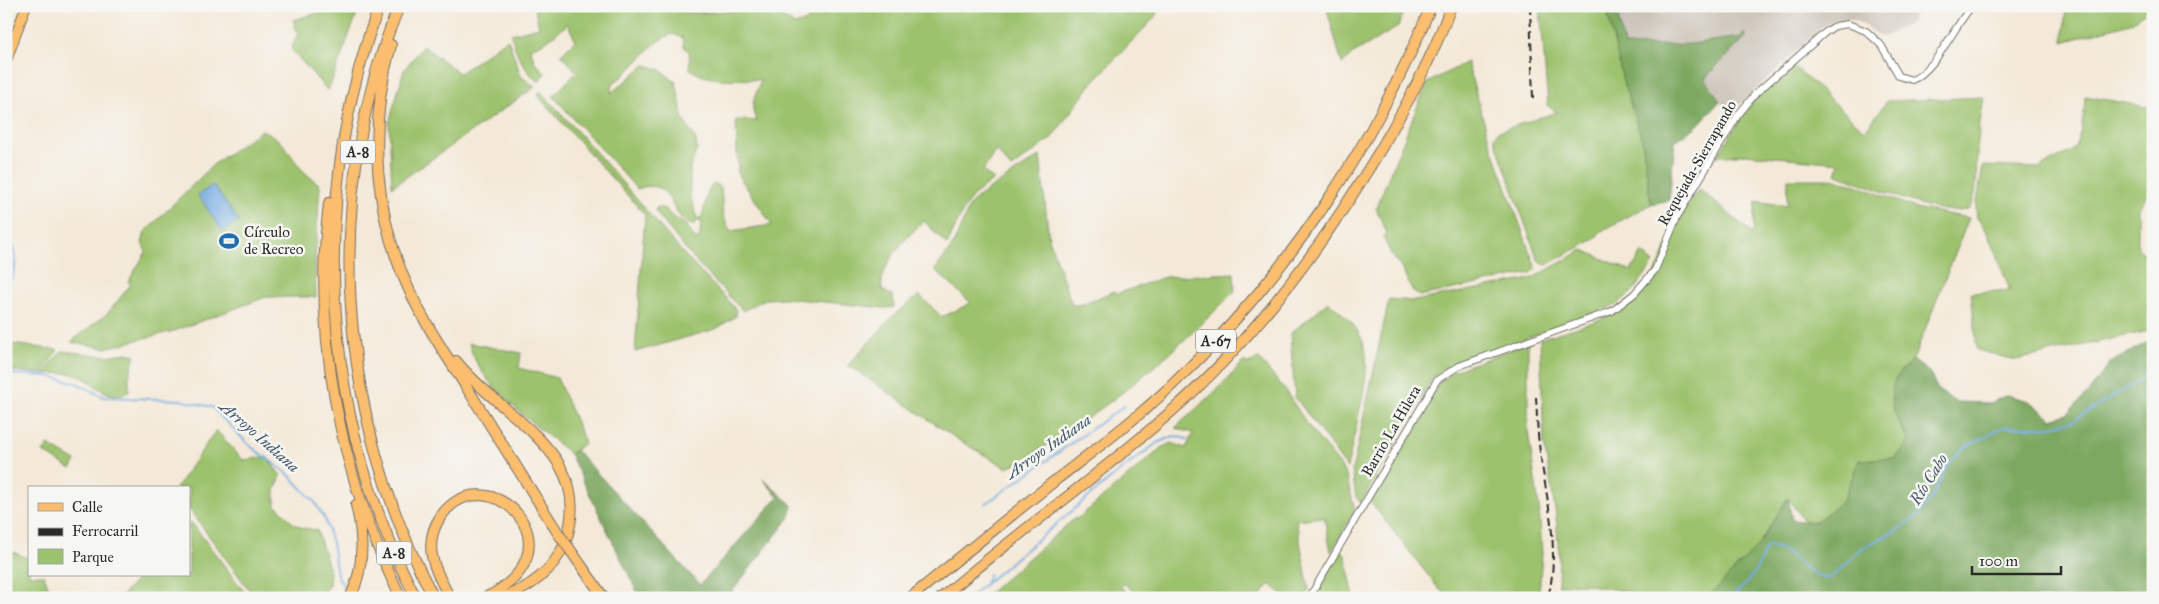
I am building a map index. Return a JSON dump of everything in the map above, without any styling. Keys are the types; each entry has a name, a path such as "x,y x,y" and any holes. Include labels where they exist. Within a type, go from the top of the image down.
{"highway":[{"name":"A-8","path":"379,6 369,35 360,53 351,83 336,154 327,220 329,296 342,378 360,457 382,523 416,598"},
{"name":"A-8","path":"399,6 371,87 360,143 349,238 350,303 360,387 379,467 406,540 434,598"},
{"path":"403,6 384,71 377,122 378,179 392,246 424,315 436,336 558,533 604,598"},
{"name":"A-67","path":"910,598 1141,413 1227,330 1270,280 1328,202 1357,157 1397,81 1431,6"},
{"name":"A-67","path":"941,598 1099,472 1175,408 1226,357 1280,296 1332,226 1394,127 1436,42 1451,6"},
{"path":"331,317 339,434 362,534 360,568 350,598"},
{"path":"436,336 475,383 547,447 563,471 572,495 572,523 562,551 540,577 520,591 501,598"},
{"path":"336,411 368,521 401,598"},
{"path":"903,598 1045,489"},
{"path":"450,598 432,564 430,550 432,534 439,519 451,505 470,496 481,496 501,501 517,512 526,525 530,541 526,560 517,575 485,598"}],"main road":[{"path":"6,62 26,6"}],"street":[{"name":"Requejada-Sierrapando","path":"1546,334 1612,311 1645,284 1655,270 1677,217 1738,115 1756,93 1827,31 1834,26 1848,24 1866,31 1881,45 1899,76 1912,80 1923,74 1972,6"},
{"name":"Barrio La Hilera","path":"1309,598 1437,380 1459,366 1546,334"}],"shaded area":[{"path":"1616,6 1916,6 1911,23 1883,37 1855,20 1835,20 1821,28 1738,106 1731,117 1705,78 1746,37 1745,33 1740,37 1691,44 1623,46"}],"green space":[{"path":"534,6 680,6 688,13 770,9 795,25 807,21 817,6 856,6 860,10 866,6 1159,6 1155,17 1092,83 1051,139 1011,168 996,150 983,171 994,180 969,202 960,216 947,245 924,221 910,234 889,261 885,271 882,290 893,296 894,307 885,308 785,298 765,299 743,311 690,255 655,211 657,207 666,209 670,215 685,224 697,241 700,235 701,221 697,221 693,225 685,221 665,193 659,188 650,186 637,189 553,96 577,72 561,54 575,40 568,24 545,42 530,48 535,62 545,73 538,82 524,65 515,48 511,34 539,27","holes":["673,34 683,38 684,47 689,51 690,69 698,74 715,79 761,80 753,106 754,116 757,121 736,120 738,175 772,225 730,231 723,215 721,188 714,183 707,195 703,214 701,218 697,218 690,194 690,167 697,150 696,140 683,119 676,82 659,69 645,65 611,93 613,83 629,71 656,43"]},
{"path":"1326,6 1406,6 1398,27 1355,52 1342,64"},
{"path":"1540,6 1606,6 1624,85 1642,139 1651,204 1600,232 1595,239 1546,265 1538,260 1494,137 1499,131 1557,112 1548,106"},
{"path":"1606,6 1616,6 1624,46 1691,44 1740,37 1745,33 1746,37 1705,78 1720,101 1696,127 1675,141 1669,200 1651,204 1642,139 1624,85"},
{"path":"2066,6 2153,7 2130,23 2063,42"},
{"path":"335,8 359,9 328,91 291,49 298,34 293,20"},
{"path":"508,39 521,76 535,87 392,187 389,123 404,70 423,46 459,73"},
{"path":"1467,62 1489,139 1536,269 1531,273 1420,296 1413,292 1398,261 1394,260 1383,237 1387,234 1376,208 1427,83"},
{"path":"1794,66 1865,131 1887,101 1984,97 1978,140 1976,186 1972,204 1964,210 1950,211 1930,207 1836,174 1839,163 1746,154 1716,157 1753,101"},
{"path":"540,91 597,153 689,260 731,303 736,310 736,316 716,329 635,352 645,215 538,96"},
{"path":"2085,96 2153,108 2153,186 2138,209 2138,249 2153,259 2153,330 2016,360 1977,350 1971,293 2010,290 1986,230 1977,218 1976,208 1983,166 2039,168 2072,151 2080,133"},
{"name":"Círculo de Recreo","path":"262,130 280,141 301,169 320,185 315,262 316,297 266,297 174,331 105,348 71,342 108,313 131,284 128,282 146,252 142,243 145,232 215,163"},
{"path":"1040,156 1049,239 1072,305 1079,305 1115,291 1116,294 1165,277 1234,273 1235,291 1183,341 1128,388 1069,431 1007,468 960,441 848,365 893,316 919,295 942,317 971,303 935,270 953,245 970,205 979,196"},
{"path":"1788,179 1831,179 1851,183 1915,208 1969,218 1913,360 1900,371 1898,422 1909,441 1896,458 1859,460 1843,501 1816,522 1804,521 1788,498 1757,547 1710,598 1640,598 1630,592 1584,584 1558,585 1559,553 1556,516 1544,443 1540,339 1601,319 1632,303 1653,278 1670,238 1699,189 1753,234 1756,201 1787,206"},
{"path":"1583,250 1631,271 1642,252 1654,263 1632,292 1616,305 1443,369 1432,379 1361,503 1356,497 1352,471 1389,299 1414,301 1531,279"},
{"path":"1328,302 1353,324 1360,335 1366,359 1364,387 1347,468 1295,397 1290,334"},
{"path":"2153,339 2153,598 1707,598 1757,547 1788,498 1792,520 1816,522 1843,501 1859,460 1897,458 1909,441 1893,408 1892,389 1896,379 1913,360 1930,373 1938,390 1955,402 1991,403 2007,395 2029,401 2052,419 2067,414 2088,393 2110,363"},
{"path":"6,343 58,350 40,374 6,370"},
{"path":"469,343 521,353 519,368 557,378 585,443 570,454 510,404 484,374 475,359"},
{"path":"1528,343 1528,431 1539,507 1542,553 1539,594 1532,598 1449,598 1438,588 1369,500 1437,385 1454,371"},
{"path":"62,351 105,356 127,353 135,355 129,377 129,392 121,395 107,393 75,374 42,374"},
{"path":"1258,358 1285,390 1309,427 1339,464 1346,475 1355,510 1331,552 1324,517 1296,520 1309,589 1304,598 1286,598 1270,584 1258,598 1142,598 1123,583 1121,587 1134,598 983,598 1075,518 1077,519 1163,447 1172,443 1186,448 1193,433 1175,428 1222,385 1244,361 1249,364"},
{"path":"216,430 243,460 267,457 281,476 275,491 275,504 294,524 303,528 317,530 330,571 329,586 317,598 255,598 190,510 190,486 177,486"},
{"path":"48,445 76,461 71,469 43,452"},
{"path":"576,450 700,585 778,497 763,479 792,505 790,517 727,598 640,598 570,454"},
{"path":"191,522 249,598 120,598 140,576 190,576"},
{"path":"1342,551 1345,554 1354,598 1312,598 1339,553"},
{"path":"6,552 16,553 28,559 28,576 44,576 52,598 6,598"}],"water":[{"path":"213,185 239,221 223,232 198,195"}],"waterway":[{"name":"Arroyo Indiana","path":"6,22 12,6"},
{"name":"Arroyo Indiana","path":"6,230 12,244 15,259 14,273 6,287"},
{"name":"Río Cabo","path":"1730,598 1753,575 1767,546 1777,548 1792,556 1812,572 1831,578 1862,548 1901,528 1919,515 1933,496 1947,465 1965,447 2004,427 2047,427 2073,421 2153,372"},
{"name":"Arroyo Indiana","path":"6,374 48,376 79,384 104,397 180,400 212,407 250,446 288,474 314,501 325,519 332,543 337,575 344,587"},
{"name":"Arroyo Indiana","path":"985,504 1124,406"},
{"path":"985,584 1117,473 1157,443 1174,436 1187,439"},
{"name":"Arroyo Indiana","path":"969,598 985,584 989,574"}],"railway":[{"path":"1530,6 1533,99"},
{"path":"1536,397 1539,444 1551,520 1553,559 1548,598"}],"place":[{"name":"Círculo de Recreo","path":"229,241"}]}
